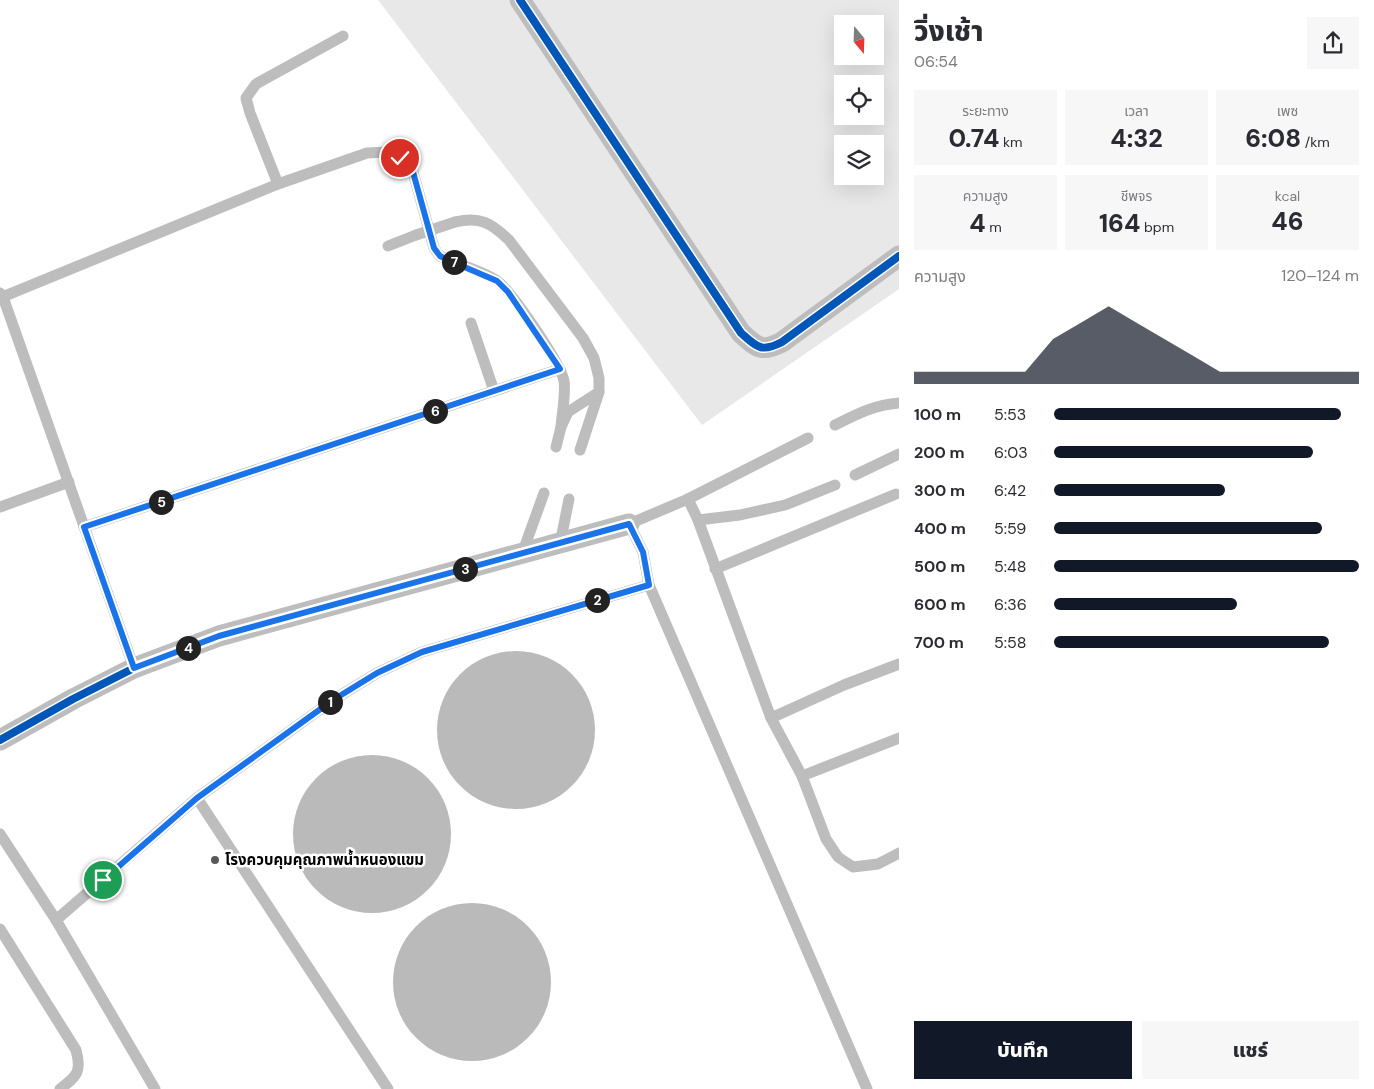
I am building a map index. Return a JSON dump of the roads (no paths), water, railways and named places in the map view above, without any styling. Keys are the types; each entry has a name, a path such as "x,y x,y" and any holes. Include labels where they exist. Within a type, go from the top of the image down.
{"street":[{"path":"520,0 741,334 758,348 771,348 782,342 899,256"},
{"path":"0,740 73,699 134,668 219,636 629,524"}],"lane":[{"path":"278,184 246,98 256,84 343,36"},
{"path":"134,668 1,296 278,184 367,153 387,152 400,158 413,172 434,248 440,256 497,281 508,292 560,369 564,382 561,427 556,447"},
{"path":"388,246 416,235 469,219 494,226 509,240 583,338 594,358 599,378 599,392 580,450"},
{"path":"471,323 494,392"},
{"path":"84,527 560,369"},
{"path":"561,427 568,412 599,392"},
{"path":"835,425 863,411 883,404 899,403"},
{"path":"808,438 688,499 629,524 643,552 649,585 866,1089"},
{"path":"855,475 899,454"},
{"path":"0,507 69,482"},
{"path":"698,520 740,515 784,505 835,485"},
{"path":"522,554 544,493"},
{"path":"715,569 896,494"},
{"path":"560,544 569,499"},
{"path":"688,499 698,520 771,718 802,776 826,839 838,857 853,867 878,864 899,853"},
{"path":"56,920 197,798 333,700 377,673 422,652 649,585"},
{"path":"771,718 844,685 899,664"},
{"path":"802,776 899,738"},
{"path":"197,798 388,1089"},
{"path":"0,834 56,920 155,1089"},
{"path":"0,929 76,1050 80,1064 76,1077 60,1089"}],"place":[{"name":"โรงควบคุมคุณภาพน้ำหนองแขม","path":"215,860"}]}
